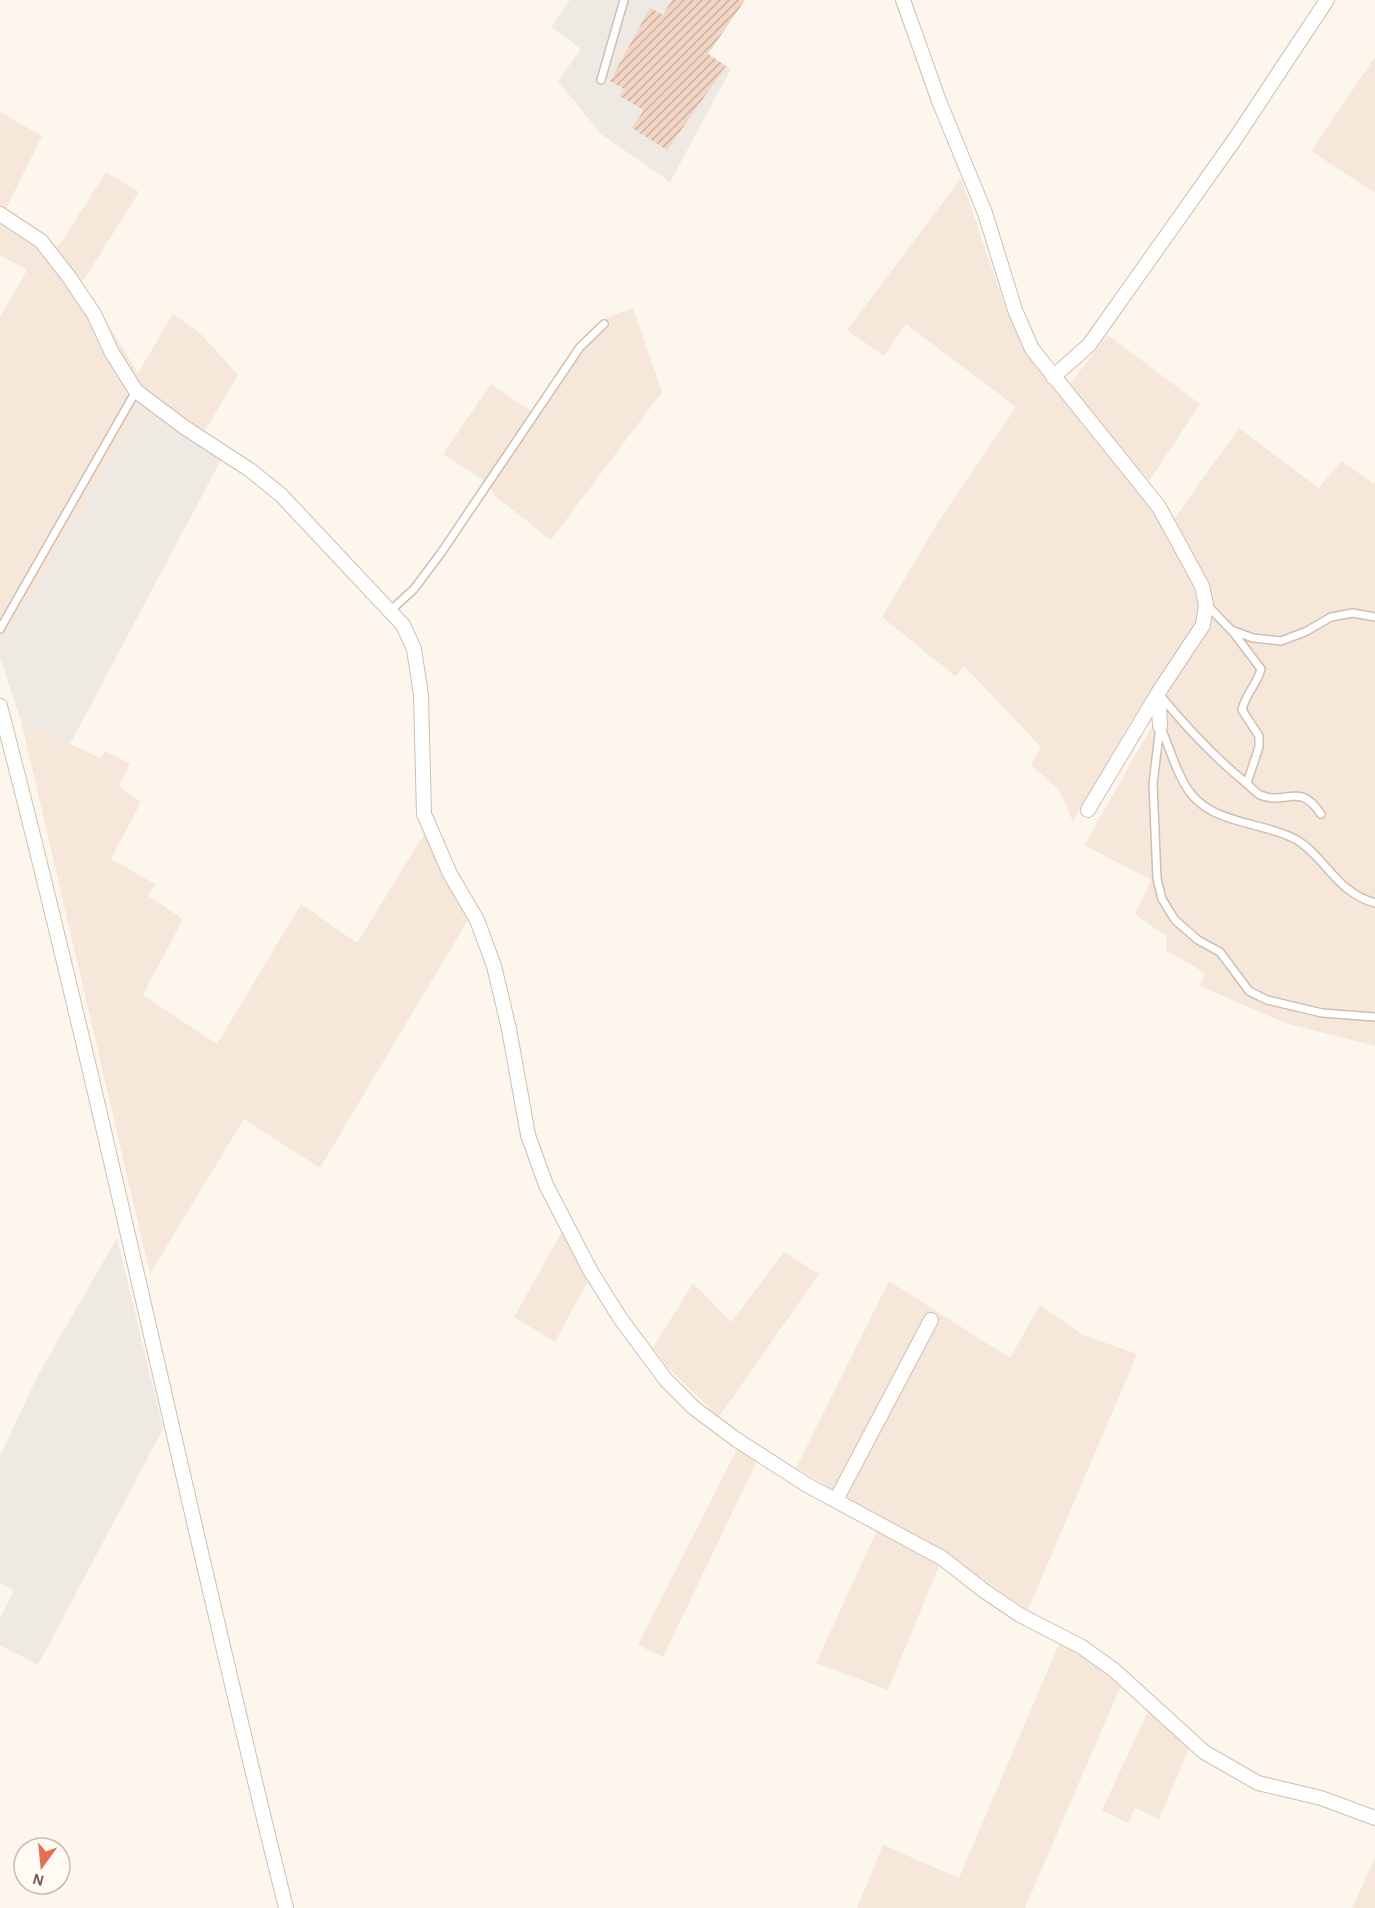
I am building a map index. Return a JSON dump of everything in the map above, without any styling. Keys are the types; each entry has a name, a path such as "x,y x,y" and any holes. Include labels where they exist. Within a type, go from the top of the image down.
{"street":[{"path":"903,0 939,101 986,213 1015,309 1032,349 1159,507 1202,586 1206,605 1203,625 1158,693 1088,810"},
{"path":"1053,377 1089,345 1235,139 1326,0"},
{"path":"0,214 41,241 69,277 94,314 112,352 136,392 183,427 250,470 281,495 403,625 414,649 421,695 424,814 450,874 477,920 494,966 509,1029 528,1135 546,1185 590,1270 620,1318 666,1380 694,1408 737,1440 836,1500 942,1558 1020,1615 1082,1647 1114,1670 1204,1752 1258,1783 1321,1798 1375,1818"},
{"path":"1158,693 1160,726"},
{"path":"0,706 84,1042 167,1408 286,1908"},
{"path":"836,1500 932,1320"}],"lane":[{"path":"601,80 624,0"},
{"path":"390,611 414,589 580,347 604,324"},
{"path":"0,629 136,392"},
{"path":"1206,605 1231,630 1261,669 1258,680 1245,697 1242,710 1259,736 1259,747 1247,783"},
{"path":"1231,630 1253,638 1281,640 1305,632 1331,617 1353,613 1375,617"},
{"path":"1158,693 1215,758 1259,794 1275,798 1303,795 1314,803 1321,814"},
{"path":"1160,726 1191,794 1205,807 1280,831 1300,842 1336,881 1375,903"},
{"path":"1160,726 1153,784 1157,879 1162,898 1175,920 1198,940 1220,952 1249,991 1267,1000 1322,1013 1375,1017"}],"shaded area":[{"path":"570,0 745,0 708,54 731,69 670,182 601,134 558,81 581,49 551,27"},
{"path":"1375,57 1375,193 1311,151"},
{"path":"0,112 42,136 5,211 58,247 106,172 139,192 82,283 138,373 173,314 201,334 238,375 196,446 140,409 0,646 0,317 27,270 0,255"},
{"path":"961,178 1009,318 1028,354 1157,517 1194,589 1199,607 1197,625 1137,711 1073,822 1059,790 1031,765 1041,747 964,666 956,677 882,617 938,522 1016,407 906,324 884,356 847,330"},
{"path":"633,308 662,392 551,540 496,497 486,482 443,454 491,384 532,412 582,339 606,318"},
{"path":"1108,335 1200,404 1149,481 1068,386"},
{"path":"140,409 221,460 70,744 21,721 0,657 0,646"},
{"path":"1239,428 1319,488 1341,461 1373,483 1375,481 1375,1046 1285,1023 1200,986 1205,973 1166,950 1167,937 1135,914 1151,880 1084,845 1156,719 1167,718 1165,691 1208,626 1212,599 1207,579 1174,519"},
{"path":"21,721 100,758 105,751 130,764 119,786 141,802 111,859 155,884 148,896 183,919 143,995 217,1044 301,904 357,943 426,831 471,915 320,1168 244,1119 150,1274"},
{"path":"564,1228 590,1277 555,1342 514,1317"},
{"path":"117,1238 163,1429 38,1665 0,1645 0,1618 14,1590 0,1583 0,1456 38,1375"},
{"path":"784,1252 819,1274 719,1417 668,1368 653,1348 693,1283 731,1322"},
{"path":"889,1281 1010,1358 1040,1305 1083,1335 1137,1354 1028,1610 968,1569 796,1468"},
{"path":"738,1447 758,1459 663,1657 638,1645"},
{"path":"877,1530 940,1564 888,1690 816,1663"},
{"path":"1060,1642 1085,1656 1121,1685 1025,1908 857,1908 883,1845 959,1878"},
{"path":"1149,1709 1190,1747 1159,1819 1135,1808 1128,1823 1102,1810"},
{"path":"1375,1858 1375,1908 1352,1908"}],"building":[{"path":"672,0 745,0 708,54 726,66 667,150 632,128 644,110 619,96 624,89 610,81 650,8 663,15"}]}
